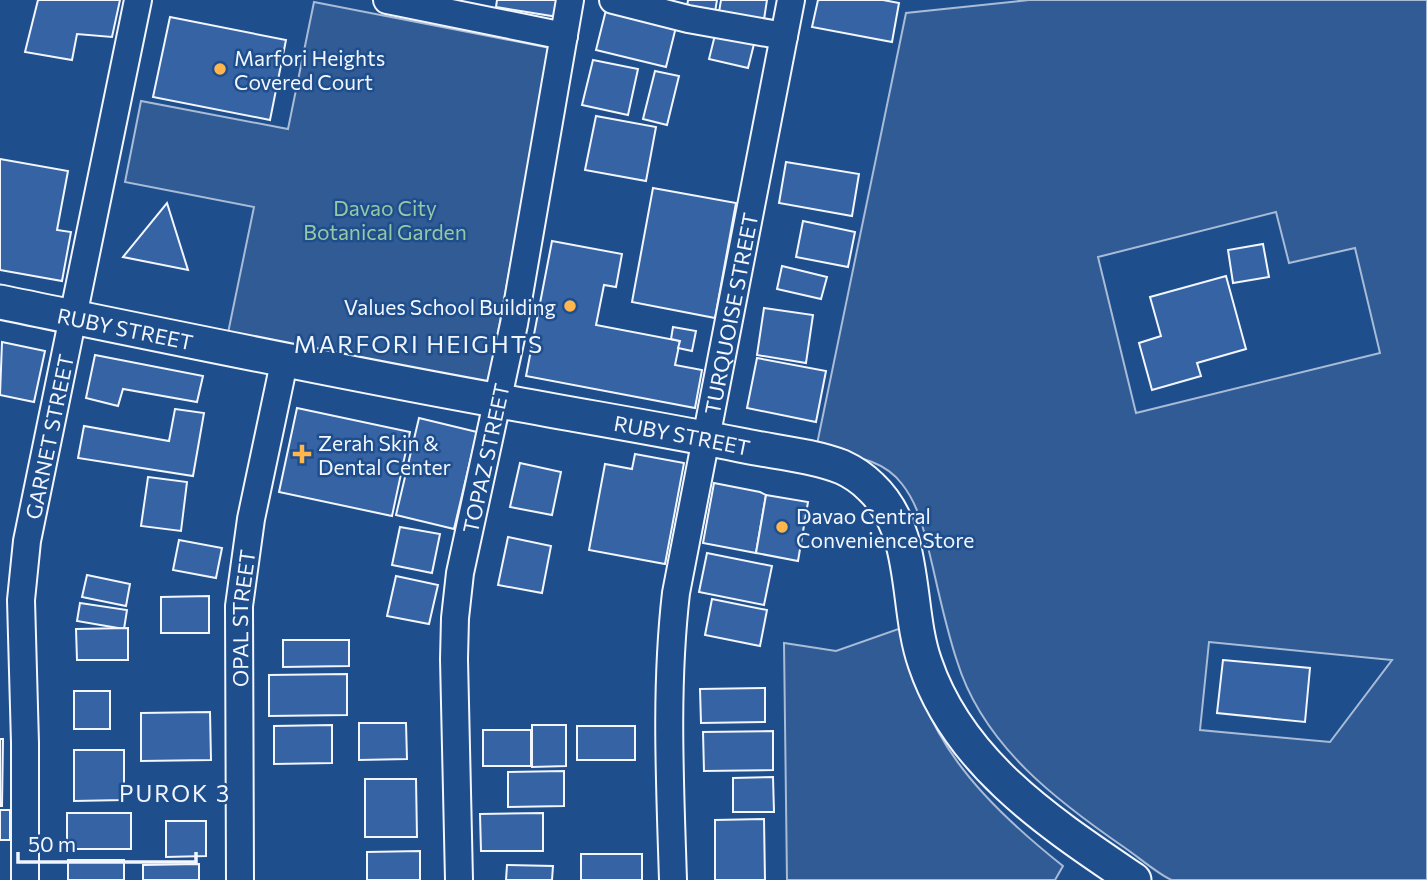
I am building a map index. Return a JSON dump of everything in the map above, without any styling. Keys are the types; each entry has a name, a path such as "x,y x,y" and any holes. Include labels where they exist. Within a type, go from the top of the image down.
{"main road":[{"name":"RUBY STREET","path":"0,302 499,401 705,438 840,466 855,473 885,501 895,517 906,553 916,631 925,663 938,695 955,724 976,754 1004,784 1036,811 1134,880"}],"street":[{"name":"GARNET STREET","path":"25,880 21,600 27,541 138,0"},
{"path":"387,0 564,36"},
{"name":"TOPAZ STREET","path":"459,880 455,618 460,573 499,401 530,241 570,0"},
{"path":"613,0 688,19 784,36"},
{"name":"TURQUOISE STREET","path":"673,880 668,716 672,632 677,593 792,0"},
{"name":"OPAL STREET","path":"240,880 239,606 251,519 285,358"}],"green space":[{"path":"1029,0 1427,0 1427,880 1172,880 1156,871 1050,792 1004,745 985,720 969,692 957,661 922,524 914,503 902,484 885,468 874,463 816,449 906,13","holes":["1276,212 1289,263 1355,248 1380,353 1136,413 1098,257","1209,642 1392,660 1330,742 1200,730"]},
{"name":"Davao City Botanical Garden","path":"314,2 550,48 488,387 228,333 254,207 125,182 141,101 288,129"},
{"path":"904,627 911,666 923,701 939,733 980,790 1063,866 1055,880 787,880 784,643 836,651"}],"building":[{"path":"38,0 120,0 112,37 77,34 72,60 25,52"},
{"path":"497,0 561,0 558,17 496,7"},
{"path":"688,0 717,0 714,18 686,13"},
{"path":"721,0 767,0 763,26 718,18"},
{"path":"818,0 883,0 899,3 892,42 812,27"},
{"path":"608,2 678,19 666,67 596,50"},
{"name":"Marfori Heights Covered Court","path":"170,17 286,40 270,120 153,97"},
{"path":"716,31 755,40 748,68 709,59"},
{"path":"593,60 638,69 628,115 582,105"},
{"path":"655,71 679,76 667,125 643,119"},
{"path":"596,116 656,127 646,181 585,170"},
{"path":"0,159 68,171 57,230 71,232 62,281 0,270"},
{"path":"786,162 859,174 852,216 779,203"},
{"path":"653,188 736,203 715,318 632,302"},
{"path":"167,203 188,270 123,257"},
{"path":"803,221 855,232 848,267 796,257"},
{"name":"Values School Building","path":"552,241 622,254 616,287 604,285 596,325 680,341 675,365 702,370 695,408 526,376"},
{"path":"1263,244 1269,277 1233,283 1228,250"},
{"path":"782,266 827,277 821,299 777,289"},
{"path":"1226,276 1246,349 1197,363 1201,376 1152,390 1139,343 1161,336 1150,297"},
{"path":"764,308 813,315 806,363 757,355"},
{"path":"673,327 696,331 692,351 678,348 680,341 671,339"},
{"path":"2,342 45,351 34,402 0,395"},
{"path":"95,355 203,376 197,402 123,389 118,406 86,398"},
{"path":"757,358 826,371 816,422 747,408"},
{"path":"297,408 410,432 392,516 279,492"},
{"path":"175,409 204,413 193,476 78,458 84,426 169,441"},
{"path":"419,418 477,432 454,529 396,515"},
{"path":"635,454 684,463 665,564 589,550 605,464 632,469"},
{"path":"520,463 561,472 552,515 510,507"},
{"path":"148,477 187,482 181,531 141,526"},
{"path":"714,483 766,495 756,553 703,543"},
{"name":"Davao Central Convenience Store","path":"766,495 808,502 798,561 756,553"},
{"path":"400,527 440,534 432,573 392,565"},
{"path":"508,537 551,546 542,593 498,585"},
{"path":"179,540 222,548 216,578 173,570"},
{"path":"707,553 772,566 764,605 699,592"},
{"path":"87,575 130,584 126,606 82,597"},
{"path":"396,576 438,585 429,624 387,616"},
{"path":"209,596 209,633 161,633 161,597"},
{"path":"712,599 767,610 760,646 705,635"},
{"path":"80,603 127,610 124,629 77,621"},
{"path":"128,628 128,660 77,660 76,629"},
{"path":"283,640 349,640 349,666 283,667"},
{"path":"1223,660 1310,668 1305,722 1217,713"},
{"path":"347,674 347,715 269,716 269,675"},
{"path":"765,688 765,722 701,723 700,689"},
{"path":"74,691 110,691 110,729 74,729"},
{"path":"210,712 211,760 141,761 141,713"},
{"path":"359,723 406,723 407,759 359,760"},
{"path":"332,725 332,763 274,764 274,726"},
{"path":"532,725 566,725 566,766 532,767"},
{"path":"577,726 635,726 635,760 577,760"},
{"path":"483,730 531,730 531,766 483,766"},
{"path":"773,731 773,770 704,771 703,732"},
{"path":"0,739 3,739 2,806 0,806"},
{"path":"74,750 124,750 124,800 74,801"},
{"path":"564,771 564,806 508,807 508,772"},
{"path":"773,777 774,812 733,812 733,778"},
{"path":"365,779 416,779 417,837 365,837"},
{"path":"0,810 10,810 10,840 0,840"},
{"path":"67,813 131,813 131,849 67,849"},
{"path":"543,813 543,851 481,851 480,814"},
{"path":"764,819 765,880 715,880 715,820"},
{"path":"166,821 206,821 206,856 166,857"},
{"path":"420,851 420,880 367,880 367,852"},
{"path":"581,854 642,854 642,880 581,880"},
{"path":"68,860 124,860 124,880 68,880"},
{"path":"199,864 199,880 143,880 143,865"},
{"path":"507,865 553,866 552,880 506,880"}],"place":[{"name":"Marfori Heights Covered Court","path":"220,69"},
{"name":"Values School Building","path":"570,306"},
{"name":"Zerah Skin & Dental Center","path":"302,454"},
{"name":"Davao Central Convenience Store","path":"782,527"}],"district":[{"name":"MARFORI HEIGHTS","path":"419,343"},
{"name":"PUROK 3","path":"175,793"}]}
